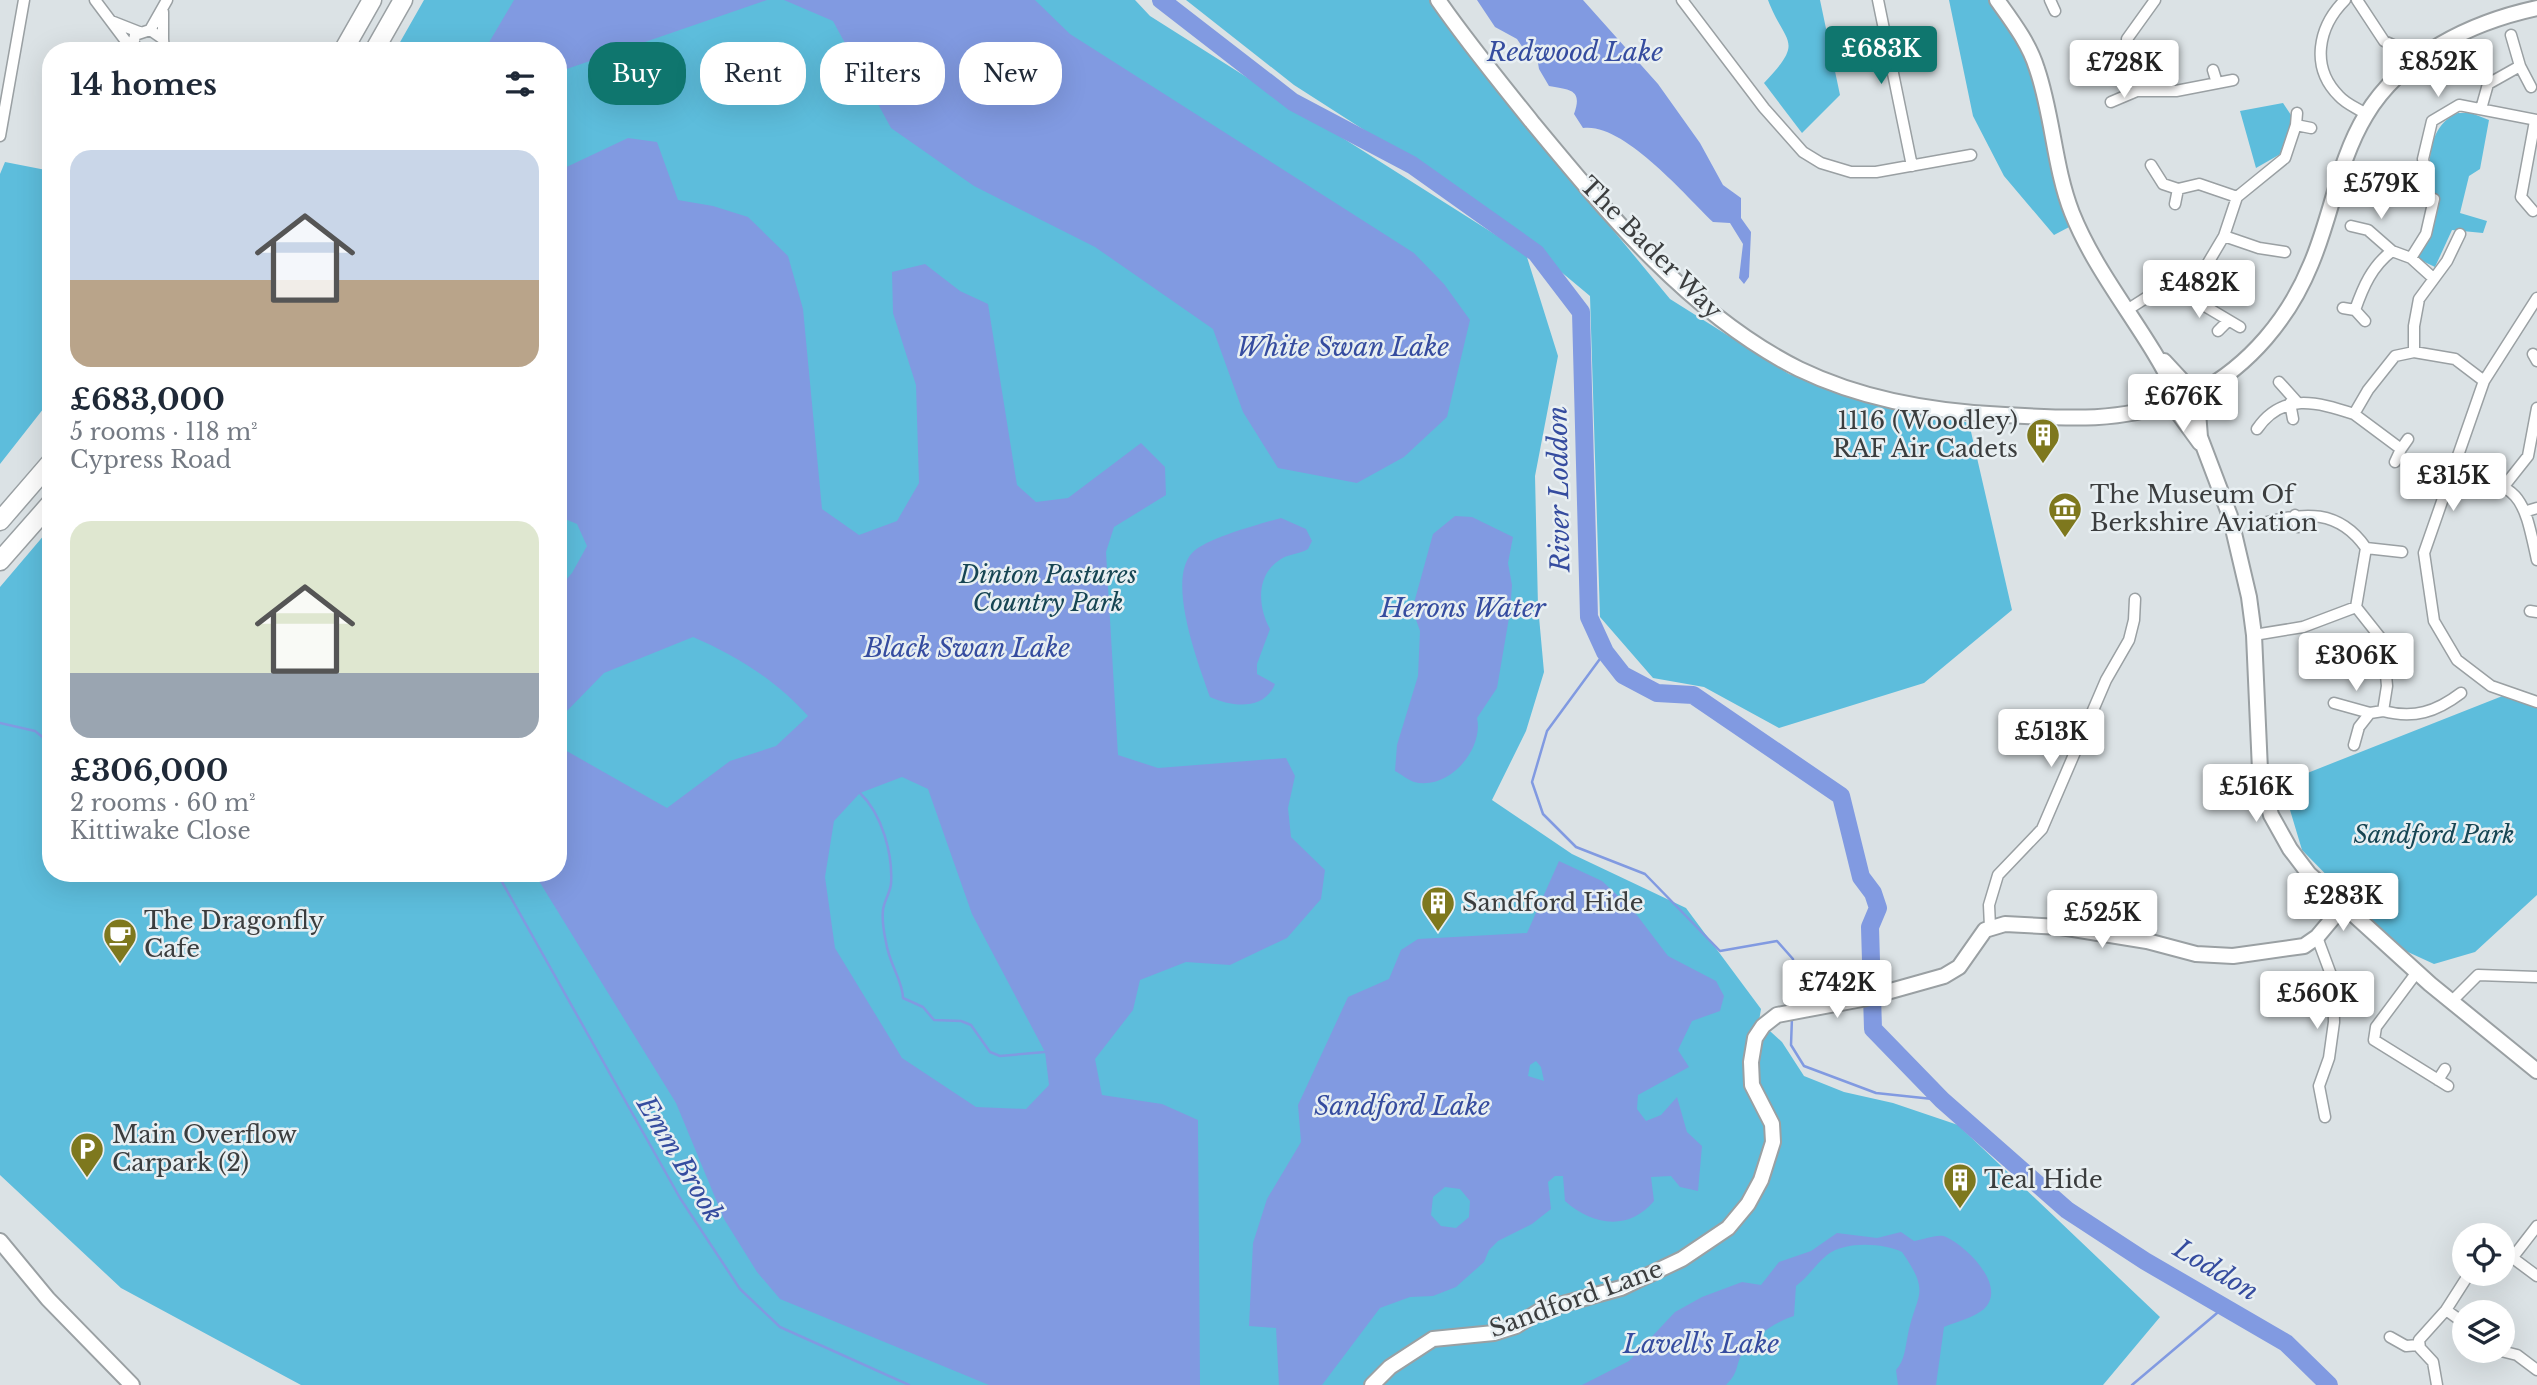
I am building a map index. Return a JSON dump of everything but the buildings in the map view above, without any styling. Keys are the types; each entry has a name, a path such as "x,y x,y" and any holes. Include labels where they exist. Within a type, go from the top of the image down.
{"highway":[{"path":"348,42 372,0"},
{"path":"379,42 403,0"},
{"path":"0,521 42,472"},
{"path":"0,561 42,513"}],"street":[{"path":"0,136 24,0"},
{"path":"95,0 126,42"},
{"path":"163,42 163,12 167,0"},
{"name":"The Bader Way","path":"1438,0 1503,86 1621,224 1717,316 1774,355 1826,380 1870,396 1968,414 2063,417 2138,413 2187,403 2233,371 2263,344 2293,302 2312,263 2343,164 2366,114 2399,75 2421,57 2460,33 2478,27"},
{"path":"1682,0 1764,108 1803,152 1821,163 1851,172 1876,172 1971,155"},
{"path":"1878,0 1912,166"},
{"path":"1997,0 2019,32 2037,68 2055,157 2073,215 2101,270 2187,403 2230,516 2254,635 2260,770 2271,816 2300,864 2343,906 2451,1002 2537,1070"},
{"path":"2050,0 2056,11"},
{"path":"2137,91 2128,59 2127,39 2155,0"},
{"path":"2345,0 2326,23 2319,50 2332,88 2341,98 2366,114"},
{"path":"2357,0 2386,45"},
{"path":"2478,27 2529,0"},
{"path":"2478,27 2537,8"},
{"path":"132,42 163,12"},
{"path":"110,21 163,39"},
{"path":"2511,35 2520,66 2531,87"},
{"path":"2481,109 2488,84 2520,66"},
{"path":"2213,69 2217,83"},
{"path":"2111,102 2137,91 2176,90 2233,80"},
{"path":"2428,185 2418,159 2432,121 2459,105 2536,120 2521,197 2533,211"},
{"path":"2127,310 2163,287 2190,279 2205,268 2224,236 2237,197 2285,158 2296,125 2297,113"},
{"path":"2296,125 2311,128"},
{"path":"2151,166 2163,184 2178,189 2199,184 2237,197"},
{"path":"2175,204 2178,189"},
{"path":"2412,258 2426,234 2434,199"},
{"path":"2351,226 2368,230 2392,251 2412,258 2432,277"},
{"path":"2414,352 2414,326 2419,299 2432,277 2447,261 2460,234"},
{"path":"2224,236 2259,248 2286,252"},
{"path":"2355,310 2363,287 2379,260 2392,251"},
{"path":"2190,279 2208,308 2227,322 2240,327"},
{"path":"2537,298 2484,381 2424,553 2434,621 2457,660 2491,686 2537,702"},
{"path":"2343,308 2355,310 2365,321"},
{"path":"2218,331 2227,322"},
{"path":"2354,414 2368,390 2395,356 2414,352 2455,359 2484,381"},
{"path":"2279,382 2294,403 2293,419"},
{"path":"2256,429 2267,414 2294,403 2321,403 2354,414 2401,449"},
{"path":"2505,485 2528,456 2537,408"},
{"path":"2395,462 2408,439"},
{"path":"2454,468 2505,485 2532,510 2537,560"},
{"path":"2263,523 2295,514 2315,513 2358,537 2366,548 2356,607 2383,641 2387,686 2383,711"},
{"path":"2295,514 2298,527"},
{"path":"2366,548 2402,552"},
{"path":"2134,599 2134,620 2129,640 2106,680 2042,829 1998,875 1989,905 1990,927 2005,923 2061,926 2147,941 2196,954 2233,956 2304,946 2317,937 2343,906"},
{"path":"2254,635 2303,627 2356,607"},
{"path":"2334,704 2370,713 2383,711 2421,715 2444,706 2461,693"},
{"path":"2354,745 2359,727 2370,713"},
{"name":"Sandford Lane","path":"1372,1385 1390,1367 1433,1339 1494,1333 1516,1326 1541,1310 1621,1288 1682,1259 1728,1228 1748,1204 1761,1180 1773,1142 1772,1125 1752,1085 1751,1062 1755,1038 1762,1026 1777,1015 1806,1007 1862,999 1944,976 1959,967 1985,930 1990,927"},
{"path":"2317,937 2333,980 2334,1022 2329,1058 2319,1086 2325,1117"},
{"path":"2417,972 2376,1027 2374,1040 2448,1086"},
{"path":"2451,1002 2478,975 2537,977"},
{"path":"2438,1080 2445,1069"},
{"path":"2515,1254 2537,1226"},
{"path":"0,1241 48,1299 132,1385"},
{"path":"2515,1259 2537,1276"},
{"path":"2419,1345 2429,1325 2446,1310 2461,1286"},
{"path":"2446,1310 2452,1314"},
{"path":"2390,1337 2406,1346 2419,1345"},
{"path":"2419,1345 2433,1362 2437,1385"},
{"path":"2515,1354 2537,1370"}],"green space":[{"name":"Dinton Pastures Country Park","path":"424,0 1135,0 1150,16 1526,254 1558,356 1535,476 1538,606 1544,672 1526,731 1492,800 1572,854 1686,908 1761,1009 1759,1021 1782,1042 1804,1076 1844,1092 1893,1103 1958,1125 2160,1317 2103,1385 301,1385 121,1288 0,1175 0,587 42,538 42,882 567,882 567,42 400,42"},
{"path":"1186,0 1431,0 1551,155 1670,299 1789,374 1969,423 2012,610 1924,683 1779,728 1704,687 1653,678 1600,617 1590,296 1481,205 1294,85"},
{"path":"1768,0 1820,0 1840,95 1802,133 1764,83 1785,58 1788,49 1785,34"},
{"path":"1949,0 1993,0 2029,59 2073,225 2054,235 2004,176 1973,116"},
{"path":"2283,103 2293,118 2284,152 2256,168 2240,111"},
{"path":"2458,113 2471,113 2489,120 2480,169 2469,176 2460,213 2487,221 2483,233 2452,230 2435,267 2416,258 2437,204 2431,179 2431,152 2439,129"},
{"path":"5,162 42,169 42,410 0,464 0,174"},
{"name":"Sandford Park","path":"2505,695 2537,706 2537,895 2475,952 2434,964 2397,947 2302,850 2282,783"}],"water":[{"path":"514,0 767,0 645,42 588,42 588,62 567,69 567,42 489,42"},
{"name":"White Swan Lake","path":"784,0 1035,0 1070,34 1414,253 1444,284 1470,320 1447,417 1404,457 1357,483 1278,468 1243,412 1213,329 1095,247 974,186 891,128 879,105 945,105 945,42 844,42 833,21"},
{"name":"Redwood Lake","path":"1477,0 1583,0 1658,84 1700,143 1723,185 1741,198 1741,218 1751,232 1749,277 1744,284 1739,278 1743,244 1730,223 1713,222 1652,163 1616,136 1599,129 1583,128 1574,114 1576,95 1569,90 1549,86 1539,69 1537,57 1527,54 1517,39 1495,27"},
{"name":"Black Swan Lake","path":"628,138 657,142 678,200 713,206 748,217 788,256 803,309 822,509 859,535 897,521 919,483 916,385 893,313 892,272 925,264 960,291 988,304 1017,485 1036,502 1068,498 1141,443 1165,467 1166,495 1114,527 1106,552 1118,755 1158,768 1286,758 1295,776 1288,808 1291,837 1325,870 1321,899 1287,938 1230,965 1186,962 1140,980 1133,1010 1095,1059 1102,1095 1162,1104 1198,1120 1200,1385 989,1385 780,1299 757,1272 724,1219 676,1103 540,882 567,882 567,751 667,808 730,761 776,746 808,716 783,691 755,670 693,637 604,673 567,711 567,579 587,546 577,524 567,520 567,167","holes":["902,777 928,789 972,914 1045,1052 1049,1085 1026,1109 976,1107 902,1058 835,948 825,877 834,821 860,793"]},
{"name":"Herons Water","path":"1455,516 1472,517 1513,537 1508,563 1512,585 1510,612 1497,688 1477,718 1478,730 1469,754 1451,774 1440,780 1414,782 1395,771 1397,745 1418,676 1420,631 1414,614 1414,603 1433,534"},
{"path":"1281,518 1306,529 1312,541 1308,549 1284,557 1273,566 1263,582 1261,601 1270,629 1257,664 1257,674 1275,684 1270,693 1255,703 1228,703 1210,697 1187,624 1182,583 1185,566 1192,553 1209,542"},
{"name":"Sandford Lake","path":"1559,861 1602,881 1633,910 1668,956 1716,981 1724,996 1720,1011 1692,1021 1678,1050 1689,1067 1638,1095 1637,1109 1646,1121 1661,1115 1677,1097 1687,1132 1702,1146 1698,1191 1680,1187 1671,1176 1651,1177 1654,1201 1633,1217 1611,1222 1587,1216 1565,1201 1563,1176 1555,1176 1548,1182 1551,1209 1532,1224 1498,1241 1489,1250 1484,1262 1456,1287 1433,1296 1410,1297 1380,1308 1322,1385 1279,1385 1276,1328 1249,1326 1253,1243 1267,1199 1301,1142 1298,1105 1348,997 1389,979 1401,950 1418,939 1527,933","holes":["1536,1061 1541,1067 1544,1081 1528,1076 1530,1065","1445,1187 1460,1189 1470,1201 1469,1217 1456,1228 1441,1226 1431,1215 1433,1197"]},
{"name":"Lavell's Lake","path":"1901,1232 1914,1241 1939,1236 1954,1242 1982,1268 1991,1289 1990,1300 1984,1309 1944,1327 1936,1385 1898,1385 1896,1370 1904,1354 1918,1301 1919,1285 1902,1252 1864,1245 1835,1250 1819,1262 1796,1286 1794,1316 1773,1325 1748,1345 1726,1385 1582,1385 1629,1361 1675,1312 1702,1297 1742,1282 1761,1285 1779,1262 1811,1251 1837,1233 1877,1238"}],"waterway":[{"name":"River Loddon","path":"1161,0 1293,102 1412,165 1536,253 1581,312 1589,617 1605,652 1623,675 1657,693 1693,695 1841,796 1861,877 1873,893 1878,908 1870,927 1873,1029 1942,1100 2067,1210 2145,1261 2286,1343 2329,1385"},
{"path":"1605,652 1547,731 1532,782 1543,814 1576,847 1645,874 1720,951 1777,941 1793,959 1792,1006"},
{"name":"Emm Brook","path":"0,723 35,731 42,737"},
{"path":"860,793 880,823 888,848 891,884 884,907 883,926 903,998 923,1007 934,1020 961,1021 971,1025 990,1052 1000,1056 1045,1052"},
{"name":"Emm Brook","path":"502,882 680,1198 740,1289 780,1327 909,1385"},
{"path":"1792,1017 1791,1045 1804,1066 1876,1093 1942,1100"},
{"name":"Emm Brook","path":"2132,1385 2223,1308"}],"place":[{"name":"1116 (Woodley) RAF Air Cadets","path":"2043,465"},
{"name":"The Museum Of Berkshire Aviation","path":"2065,539"},
{"name":"Sandford Hide","path":"1438,933"},
{"name":"The Dragonfly Cafe","path":"120,965"},
{"name":"Main Overflow Carpark (2)","path":"87,1179"},
{"name":"Teal Hide","path":"1960,1210"}],"water label":[{"name":"Loddon","path":"2216,1270"}]}
